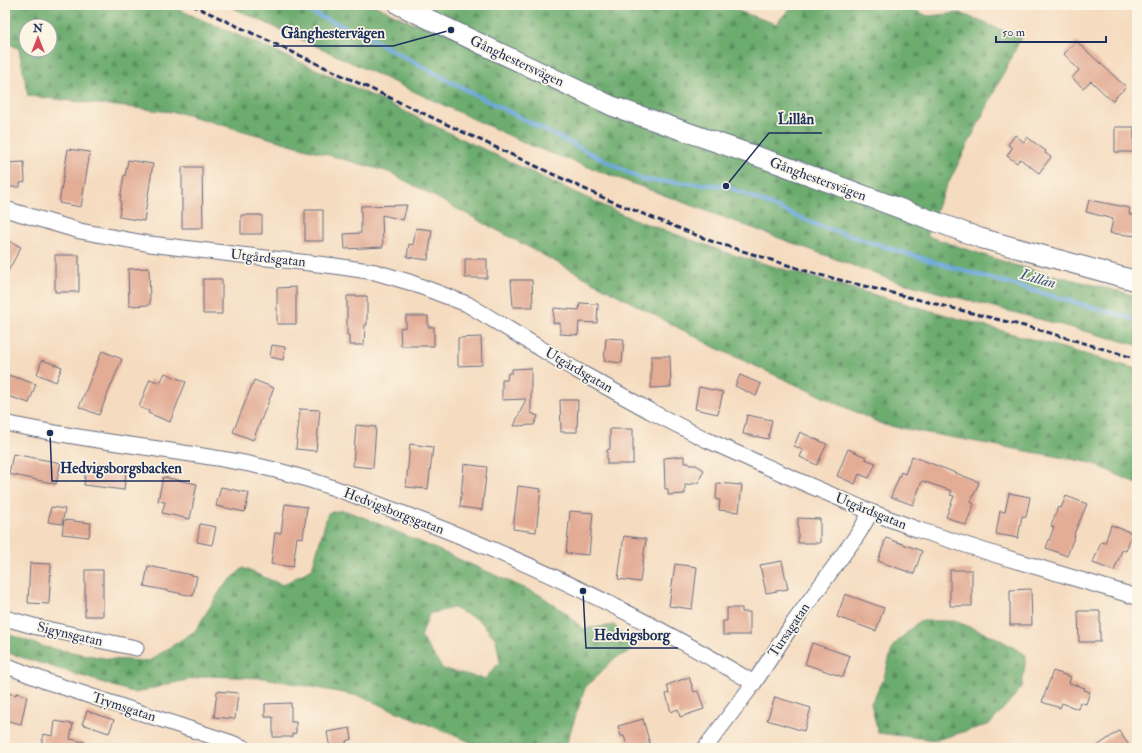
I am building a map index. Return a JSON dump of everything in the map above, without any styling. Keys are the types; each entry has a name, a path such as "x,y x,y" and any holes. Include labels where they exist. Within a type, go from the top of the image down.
{"street":[{"name":"Gånghestersvägen","path":"399,5 612,106 782,165 980,238 1137,281"},
{"name":"Utgårdsgatan","path":"5,209 80,231 150,244 336,266 375,272 409,282 467,304 576,370 706,440 871,512 919,530 996,555 1137,598"},
{"name":"Hedvigsborgsgatan","path":"5,423 50,433 217,457 260,466 330,487 433,525 531,566 650,624 754,682"},
{"name":"Tursagatan","path":"705,748 754,682 794,622 858,534 871,512"},
{"name":"Sigynsgatan","path":"5,618 37,627 136,648"},
{"name":"Trymsgatan","path":"5,665 48,682 244,748"}],"green space":[{"path":"5,5 168,5 318,70 628,217 730,254 1137,369 1137,484 1092,463 884,425 716,348 389,172 180,113 28,96 21,58 58,58 58,18 18,18 18,48 5,41"},
{"path":"227,5 374,5 414,24 428,5 724,5 776,24 793,5 902,5 928,16 960,13 1021,38 939,202 927,236 1014,265 1137,296 1137,345 892,280 532,146"},
{"path":"343,510 368,519 540,595 566,613 583,629 614,625 634,649 614,659 585,688 565,748 485,748 359,696 265,678 206,676 136,693 5,652 5,633 44,647 109,659 149,661 195,631 222,588 243,568 282,585 312,569 328,513","holes":["453,608 479,620 496,639 500,662 485,679 443,669 421,637 429,614"]},
{"path":"919,621 955,621 997,638 1026,655 1022,687 990,724 936,740 878,733 871,703 883,681 893,646"}],"building":[{"path":"1076,41 1126,87 1112,101 1091,81 1083,88 1072,78 1079,70 1064,54"},
{"path":"1115,127 1134,127 1134,152 1115,152"},
{"path":"1015,135 1024,142 1027,137 1046,151 1045,153 1051,157 1039,173 1020,159 1017,163 1007,156 1012,148 1008,145"},
{"path":"68,149 90,152 81,207 59,203"},
{"path":"128,160 153,164 144,221 119,217 120,200"},
{"path":"24,162 25,182 20,183 20,187 9,187 5,182 5,163"},
{"path":"182,167 202,167 203,228 182,228"},
{"path":"1089,200 1130,208 1129,214 1137,216 1137,236 1110,233 1113,219 1086,212"},
{"path":"407,205 403,220 382,215 383,247 345,249 344,234 361,233 361,206"},
{"path":"305,210 323,210 323,241 305,241"},
{"path":"241,215 262,215 262,234 241,234"},
{"path":"416,228 432,230 428,260 407,257 409,244 413,245"},
{"path":"5,239 21,247 5,277"},
{"path":"55,255 79,255 79,292 55,292"},
{"path":"465,259 487,259 487,278 465,278"},
{"path":"149,268 150,305 129,306 128,269"},
{"path":"203,279 222,279 222,314 203,314"},
{"path":"511,280 532,280 533,307 513,307"},
{"path":"296,287 296,324 277,324 277,288"},
{"path":"347,296 367,296 367,325 365,325 364,345 349,345 349,335 347,335"},
{"path":"580,303 598,304 597,323 579,322 578,335 560,334 560,323 553,323 554,308 579,310"},
{"path":"406,316 428,316 428,327 434,327 434,346 401,346 400,328 406,327"},
{"path":"481,337 482,365 458,366 458,338"},
{"path":"606,338 624,339 622,363 604,361"},
{"path":"272,345 285,347 283,360 270,357"},
{"path":"102,351 122,359 99,415 79,407"},
{"path":"651,356 670,356 671,387 651,388"},
{"path":"42,360 62,367 56,382 37,374"},
{"path":"531,368 531,413 538,416 534,425 514,426 526,399 502,400 502,380 507,380 508,373 512,373 512,369"},
{"path":"165,373 186,382 170,422 148,413 149,411 139,407 150,379 160,383"},
{"path":"5,374 36,384 29,403 5,395"},
{"path":"740,375 761,384 756,396 735,386"},
{"path":"254,380 274,388 253,440 233,432"},
{"path":"699,387 723,392 718,414 695,409"},
{"path":"560,400 578,400 577,432 561,432"},
{"path":"300,409 320,410 316,451 296,449"},
{"path":"747,415 772,420 768,439 743,434"},
{"path":"356,425 376,427 373,468 353,466"},
{"path":"610,429 633,429 633,464 607,464 607,450 610,449"},
{"path":"800,432 827,444 817,465 800,457 803,450 794,446"},
{"path":"410,444 433,447 428,489 406,487"},
{"path":"848,449 866,457 865,459 876,463 869,478 859,474 855,484 837,476"},
{"path":"13,454 61,463 56,484 9,474"},
{"path":"684,456 684,463 696,465 704,470 698,483 685,485 685,494 668,495 668,489 665,489 664,458"},
{"path":"912,456 979,482 971,502 974,504 966,525 946,517 954,496 950,495 952,491 922,481 913,505 891,497 901,472 905,474"},
{"path":"464,464 487,467 482,510 460,507"},
{"path":"86,466 126,472 124,490 84,485"},
{"path":"163,477 197,484 190,519 162,513 165,502 158,501"},
{"path":"717,483 742,485 739,512 719,510 720,500 716,500"},
{"path":"518,486 541,489 536,532 513,529"},
{"path":"221,487 249,493 245,512 216,506"},
{"path":"1009,493 1030,497 1026,517 1022,516 1018,538 996,534 1000,511 1005,512"},
{"path":"1066,496 1087,504 1074,534 1075,535 1067,556 1046,548 1054,527 1051,526 1058,507 1061,508"},
{"path":"285,504 307,507 303,538 297,537 293,567 271,564 275,533 281,533"},
{"path":"51,507 65,509 62,524 48,522"},
{"path":"570,511 593,513 589,555 566,553"},
{"path":"798,518 820,519 820,543 798,543"},
{"path":"64,520 91,523 89,537 62,534"},
{"path":"200,524 216,527 212,545 197,542"},
{"path":"1111,525 1132,533 1126,551 1122,550 1114,571 1093,563 1101,542 1105,543"},
{"path":"624,536 646,539 640,582 618,579"},
{"path":"886,538 922,551 914,574 878,561"},
{"path":"782,561 788,589 766,593 760,565"},
{"path":"30,563 51,564 49,604 28,603"},
{"path":"675,564 697,567 692,609 669,606"},
{"path":"148,566 197,576 193,596 144,586"},
{"path":"85,570 103,570 103,616 85,616"},
{"path":"950,570 972,570 972,606 950,606"},
{"path":"1031,589 1032,625 1010,625 1010,590"},
{"path":"845,594 884,608 876,631 837,617"},
{"path":"727,608 742,608 742,612 750,612 750,635 723,635 723,621 727,621"},
{"path":"1078,611 1100,611 1100,642 1079,642"},
{"path":"812,643 850,656 843,677 805,664"},
{"path":"1053,671 1071,677 1069,683 1085,688 1084,690 1090,692 1086,704 1080,702 1078,709 1062,703 1060,708 1042,702"},
{"path":"689,677 694,692 698,691 704,709 680,717 678,709 671,712 666,694 669,693 667,685"},
{"path":"217,691 238,693 235,719 214,717"},
{"path":"9,693 27,696 21,724 5,720 5,696 8,697"},
{"path":"775,697 811,708 804,731 767,720"},
{"path":"291,703 291,722 296,722 296,733 292,734 292,737 273,737 273,717 265,717 265,704"},
{"path":"87,711 114,720 109,733 82,724"},
{"path":"643,719 651,748 628,748 624,736 621,736 618,726"},
{"path":"55,721 73,724 70,739 85,742 84,748 41,748 43,734 53,736"},
{"path":"350,728 352,739 346,741 347,748 330,748 327,732"},
{"path":"1119,731 1131,748 1094,748"}],"waterway":[{"name":"Lillån","path":"293,5 362,34 468,91 643,180 726,186 822,227 934,262 1137,320"}],"railway":[{"path":"192,5 606,199 711,241 816,274 1040,330 1137,359"}],"place":[{"name":"Gånghestervägen","path":"451,30"},
{"name":"Lillån","path":"726,186"},
{"name":"Hedvigsborgsbacken","path":"50,433"},
{"name":"Hedvigsborg","path":"583,591"}]}
